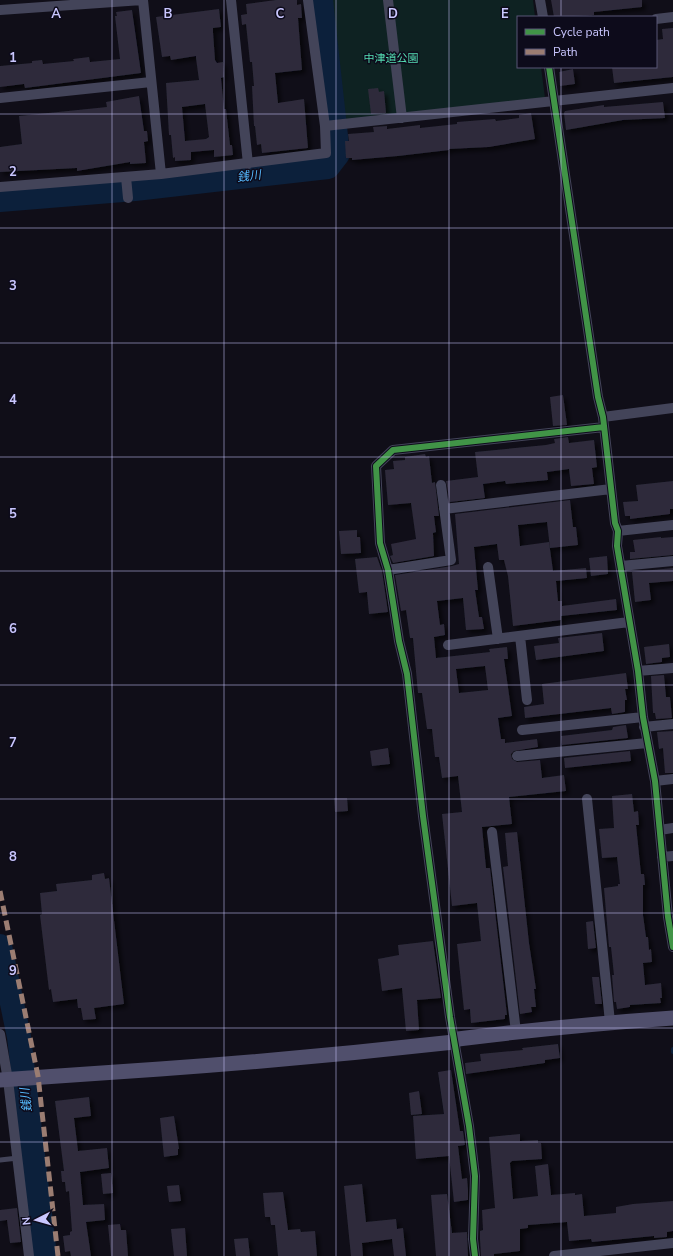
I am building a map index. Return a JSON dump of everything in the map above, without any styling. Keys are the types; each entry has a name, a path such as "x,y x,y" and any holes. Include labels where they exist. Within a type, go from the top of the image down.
{"street":[{"path":"0,10 143,0 162,174"},
{"path":"231,0 248,164"},
{"path":"0,187 162,174 326,153 332,126 308,0"},
{"path":"388,0 402,118"},
{"path":"540,0 543,16"},
{"path":"657,19 673,17"},
{"path":"549,68 552,101 598,397 604,422 611,489 618,531 617,546 638,671 643,722 655,780 662,857 671,916 673,947"},
{"path":"0,98 151,82"},
{"path":"332,126 673,88"},
{"path":"126,177 128,198"},
{"path":"475,1256 474,1176 469,1126 454,1042 422,816 407,674 398,641 388,570 380,544 378,530 376,466 394,450 604,422 673,408"},
{"path":"388,570 451,560 441,485"},
{"path":"444,508 611,489"},
{"path":"618,531 673,525"},
{"path":"621,566 673,561"},
{"path":"488,567 498,639"},
{"path":"448,645 629,622"},
{"path":"520,636 527,700"},
{"path":"638,671 673,668"},
{"path":"522,730 643,722 673,724"},
{"path":"517,756 647,743"},
{"path":"655,780 673,779"},
{"path":"587,799 610,1022"},
{"path":"660,830 673,828"},
{"path":"492,832 516,1032"},
{"path":"662,857 673,856"},
{"path":"7,1080 220,1064 454,1042 458,1038 610,1022 673,1018"},
{"path":"0,1034 18,1158 29,1256"},
{"path":"554,1256 673,1243"}],"lane":[{"path":"0,1160 18,1158"}],"green space":[{"name":"中津道公園","path":"326,0 533,0 535,16 517,16 517,68 541,68 545,98 340,122"}],"building":[{"path":"276,0 297,0 297,5 301,4 302,18 298,18 302,70 275,73 278,103 304,99 308,148 262,153 261,144 257,145 254,126 252,86 254,86 252,62 250,62 246,24 242,25 241,15 247,14 246,4"},
{"path":"551,0 642,0 642,7 594,12 594,15 554,16"},
{"path":"219,9 221,27 213,28 215,60 217,63 223,62 224,77 221,78 224,109 226,109 230,145 232,145 233,155 214,157 214,150 191,152 191,160 175,161 175,157 173,158 171,135 169,135 166,83 199,80 196,56 171,60 170,56 162,57 156,17","holes":["205,104 209,137 206,139 185,141 182,107"]},
{"path":"132,10 141,73 25,88 24,84 0,87 0,66 32,63 32,61 42,60 43,64 74,61 73,59 89,57 90,62 120,59 115,16 117,16 116,12"},
{"path":"673,28 673,77 614,83 612,68 657,68 657,40 663,39 662,29"},
{"path":"573,69 575,84 560,86 559,72"},
{"path":"378,88 379,92 384,91 386,113 371,114 368,89"},
{"path":"139,96 144,131 147,131 148,141 144,142 146,163 130,164 130,162 77,171 77,168 0,172 0,147 22,144 19,116 107,107 106,102"},
{"path":"663,102 665,118 623,120 566,130 565,111 604,105 604,107"},
{"path":"531,113 535,139 489,147 449,149 398,156 352,160 352,158 346,158 345,141 349,141 348,134 374,132 373,127 387,126 387,129 420,125 420,128 457,124 457,122 495,119 496,121 519,118 519,115"},
{"path":"563,395 567,425 553,426 550,397"},
{"path":"568,437 569,443 594,440 597,467 592,468 594,484 571,486 569,469 547,472 548,480 506,484 505,481 483,484 485,498 450,502 446,481 478,477 475,452 546,445 555,443 554,439"},
{"path":"425,454 426,457 429,456 432,483 435,482 439,516 434,516 436,532 433,533 434,556 393,563 390,556 393,555 391,544 416,539 411,503 388,505 385,470 394,469 393,461 405,460 405,457"},
{"path":"673,481 673,509 670,509 670,514 630,519 630,516 625,516 623,502 638,501 636,485"},
{"path":"570,500 573,527 576,527 578,545 550,548 547,522 518,525 520,546 549,542 553,571 586,568 587,578 556,581 558,601 562,601 562,606 616,599 617,610 561,616 561,620 513,626 508,576 504,560 499,560 497,544 474,547 478,590 475,590 479,617 482,617 484,629 466,630 463,598 437,601 440,625 444,624 445,635 434,637 436,658 490,652 489,649 507,647 508,659 504,659 512,716 498,718 501,739 505,739 505,743 537,739 538,747 514,751 511,754 512,759 517,762 540,760 542,778 564,775 566,791 509,797 512,824 482,827 486,868 490,868 507,1015 505,1015 505,1019 471,1023 470,1009 464,1010 457,944 481,941 477,903 452,906 442,814 462,812 458,776 442,778 439,757 435,757 432,729 427,729 422,693 418,693 413,638 410,638 406,610 401,611 395,575 459,564 455,514","holes":["485,666 488,690 459,693 456,669"]},
{"path":"357,530 357,537 360,537 361,553 341,554 339,531"},
{"path":"673,537 673,555 630,559 630,552 635,552 633,540"},
{"path":"607,556 608,574 591,576 589,558"},
{"path":"377,557 382,571 388,612 369,614 367,592 359,593 355,559"},
{"path":"673,568 673,581 649,583 651,600 635,602 632,572"},
{"path":"602,633 604,651 536,660 534,646 559,643 558,638"},
{"path":"669,644 670,657 662,658 662,662 646,664 644,647"},
{"path":"626,673 628,689 625,689 627,700 625,700 625,712 612,714 611,708 525,718 524,707 544,704 542,684"},
{"path":"664,675 666,697 670,697 672,718 656,719 655,713 653,713 651,676"},
{"path":"626,725 628,738 562,745 561,736 612,730 613,727"},
{"path":"673,731 673,773 665,773 663,748 659,749 657,732"},
{"path":"388,748 390,764 372,766 370,751"},
{"path":"630,751 631,761 565,768 564,758"},
{"path":"632,794 634,812 638,811 639,825 636,825 641,874 644,874 645,885 643,885 643,915 646,937 648,937 649,950 651,949 652,962 643,963 645,985 661,983 662,998 660,998 661,1003 630,1005 630,1007 617,1009 616,1002 614,1002 612,975 614,975 611,947 609,947 604,888 618,886 618,884 620,884 617,857 602,858 599,829 614,828 612,796"},
{"path":"334,798 347,798 348,811 335,812"},
{"path":"517,832 529,943 536,989 534,989 536,1007 531,1007 532,1012 520,1014 503,867 508,866 505,833"},
{"path":"104,873 105,879 109,878 124,1004 94,1008 96,1019 83,1020 81,1008 78,1008 77,999 53,1002 51,989 49,990 40,915 42,914 40,893 57,891 56,884 92,880 92,875"},
{"path":"593,921 596,948 588,949 586,922"},
{"path":"433,941 441,998 417,1000 419,1030 406,1031 402,988 382,991 378,959 399,955 398,945"},
{"path":"592,977 599,977 602,1004 595,1004"},
{"path":"558,1044 560,1058 545,1060 545,1063 466,1074 465,1063 481,1061 480,1054 523,1050 522,1048"},
{"path":"451,1070 460,1131 463,1131 465,1145 458,1146 462,1179 467,1178 468,1190 468,1200 454,1202 449,1156 416,1159 413,1116 444,1114 438,1072"},
{"path":"419,1091 422,1114 411,1115 409,1093"},
{"path":"89,1097 91,1116 74,1118 78,1151 107,1148 109,1168 80,1172 83,1205 104,1204 105,1220 86,1222 91,1256 71,1256 70,1251 65,1252 63,1236 70,1235 70,1232 72,1231 69,1191 66,1192 65,1182 62,1182 61,1171 64,1171 55,1101"},
{"path":"174,1116 179,1149 178,1155 164,1157 160,1118"},
{"path":"520,1134 520,1141 538,1140 538,1143 541,1143 542,1159 512,1161 510,1163 513,1199 538,1196 535,1166 548,1164 551,1195 575,1193 575,1195 582,1194 584,1216 616,1213 616,1207 633,1204 673,1201 673,1231 667,1232 667,1237 654,1238 654,1236 592,1242 591,1239 569,1241 567,1222 528,1225 528,1228 520,1229 520,1251 494,1254 494,1256 481,1256 480,1231 483,1230 482,1210 495,1208 489,1137"},
{"path":"111,1173 113,1193 103,1194 101,1174"},
{"path":"362,1184 366,1222 396,1219 397,1229 403,1228 406,1256 394,1256 392,1239 362,1243 363,1256 351,1256 344,1186"},
{"path":"179,1185 181,1201 169,1202 167,1186"},
{"path":"283,1192 288,1230 300,1229 301,1232 315,1231 317,1256 278,1256 275,1225 271,1225 270,1217 265,1217 263,1193"},
{"path":"447,1194 452,1233 467,1232 468,1256 436,1256 431,1195"},
{"path":"17,1208 21,1242 10,1243 7,1220 0,1221 0,1210"},
{"path":"120,1224 121,1230 126,1230 128,1256 111,1256 108,1225"},
{"path":"185,1228 187,1256 174,1256 171,1229"},
{"path":"248,1238 250,1256 236,1256 234,1239"}],"waterway":[{"name":"銭川","path":"0,200 135,189 328,167 338,154 321,0"},
{"name":"銭川","path":"0,946 19,1037 45,1256"}],"marked path":[{"path":"0,891 38,1076 58,1256"}],"cycle path":[{"path":"549,68 598,397 603,417 615,523 618,531 617,546 638,671 643,717 655,781 668,917 673,947"},
{"path":"475,1256 473,1239 475,1176 469,1126 450,1017 423,816 407,674 399,641 388,570 380,543 376,466 393,450 604,427"}]}
